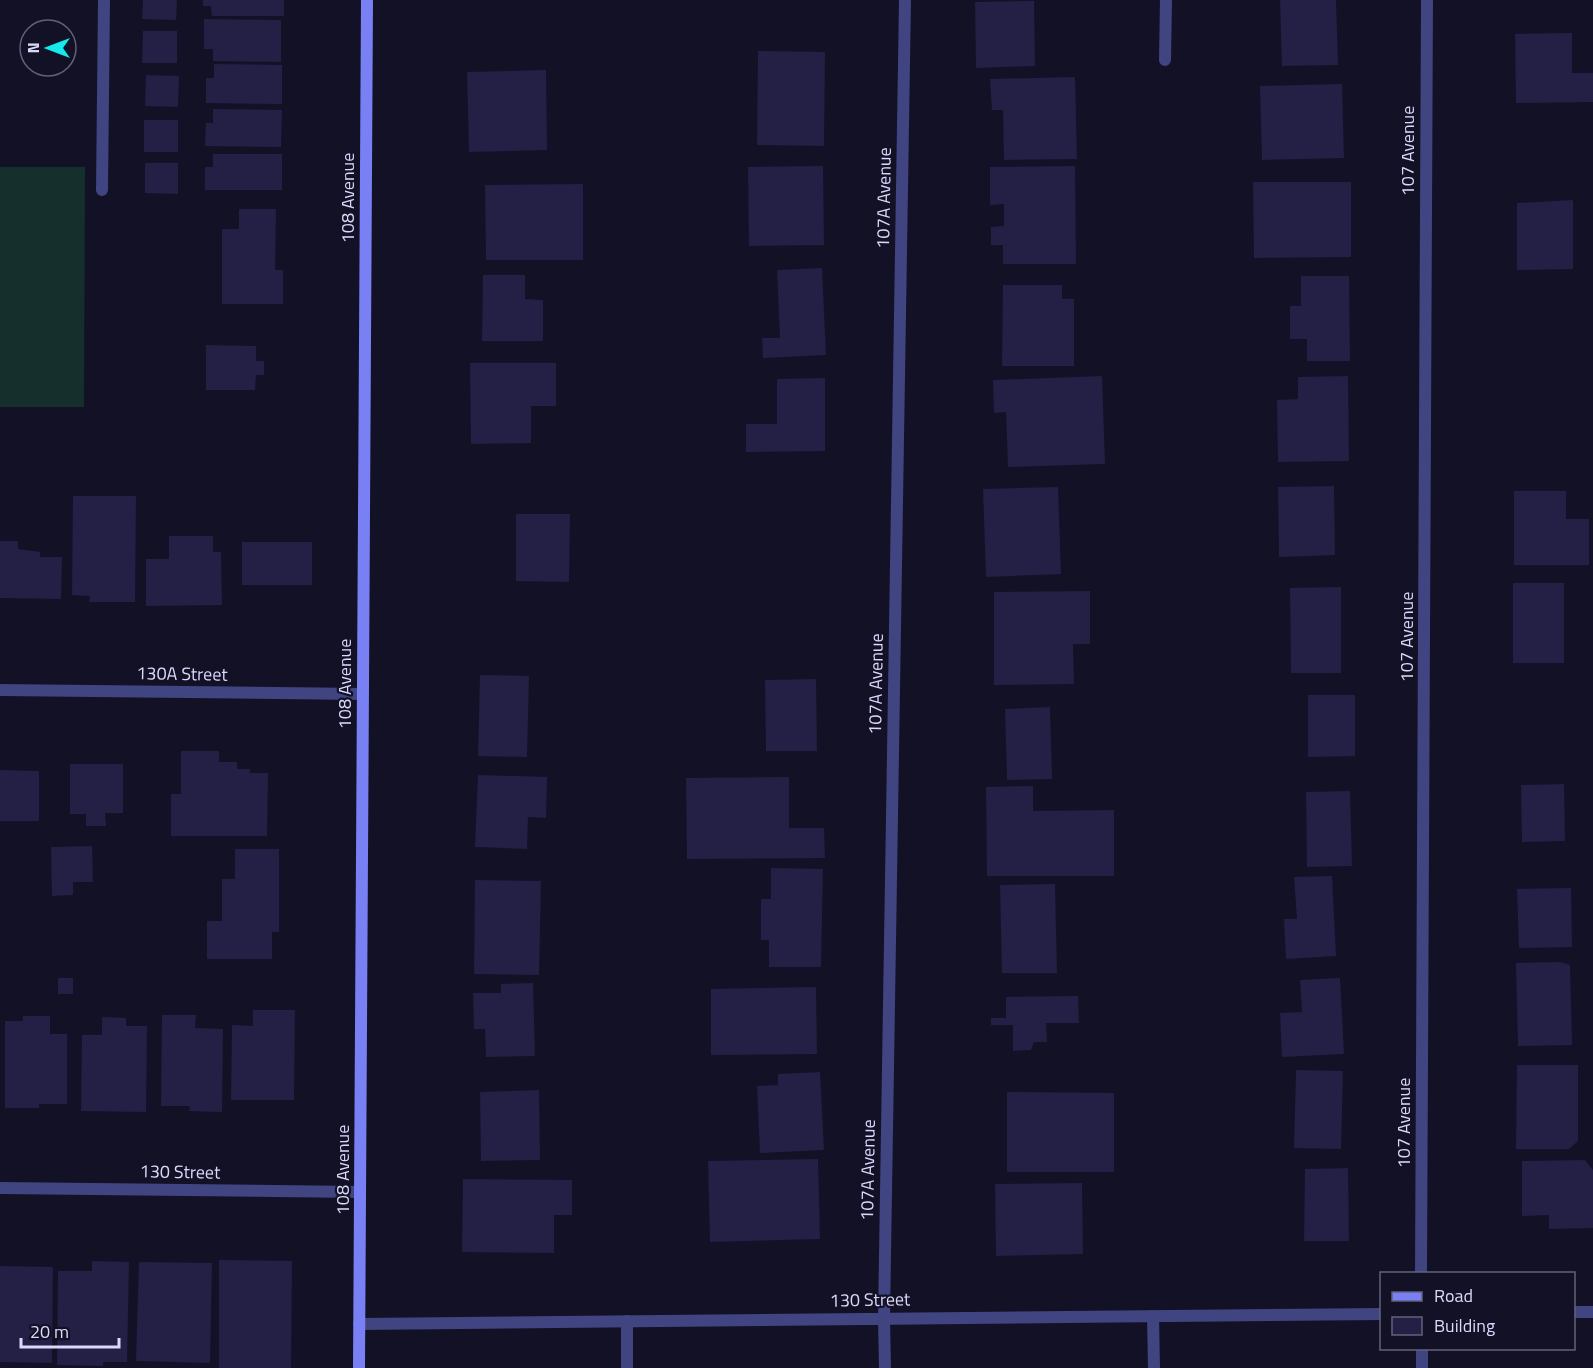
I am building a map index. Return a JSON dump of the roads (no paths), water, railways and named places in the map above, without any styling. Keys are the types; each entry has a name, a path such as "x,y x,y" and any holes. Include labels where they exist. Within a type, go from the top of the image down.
{"main road":[{"name":"108 Avenue","path":"359,1368 367,0"}],"street":[{"path":"102,190 104,0"},
{"name":"107A Avenue","path":"885,1368 905,0"},
{"path":"1165,60 1166,0"},
{"name":"107 Avenue","path":"1421,1272 1427,0"},
{"name":"130A Street","path":"0,690 363,694"},
{"name":"130 Street","path":"0,1188 360,1191"},
{"path":"1575,1312 1593,1312"},
{"name":"130 Street","path":"359,1324 1380,1314"},
{"path":"1154,1316 1154,1368"},
{"path":"627,1321 627,1368"},
{"path":"1422,1350 1422,1368"}]}
